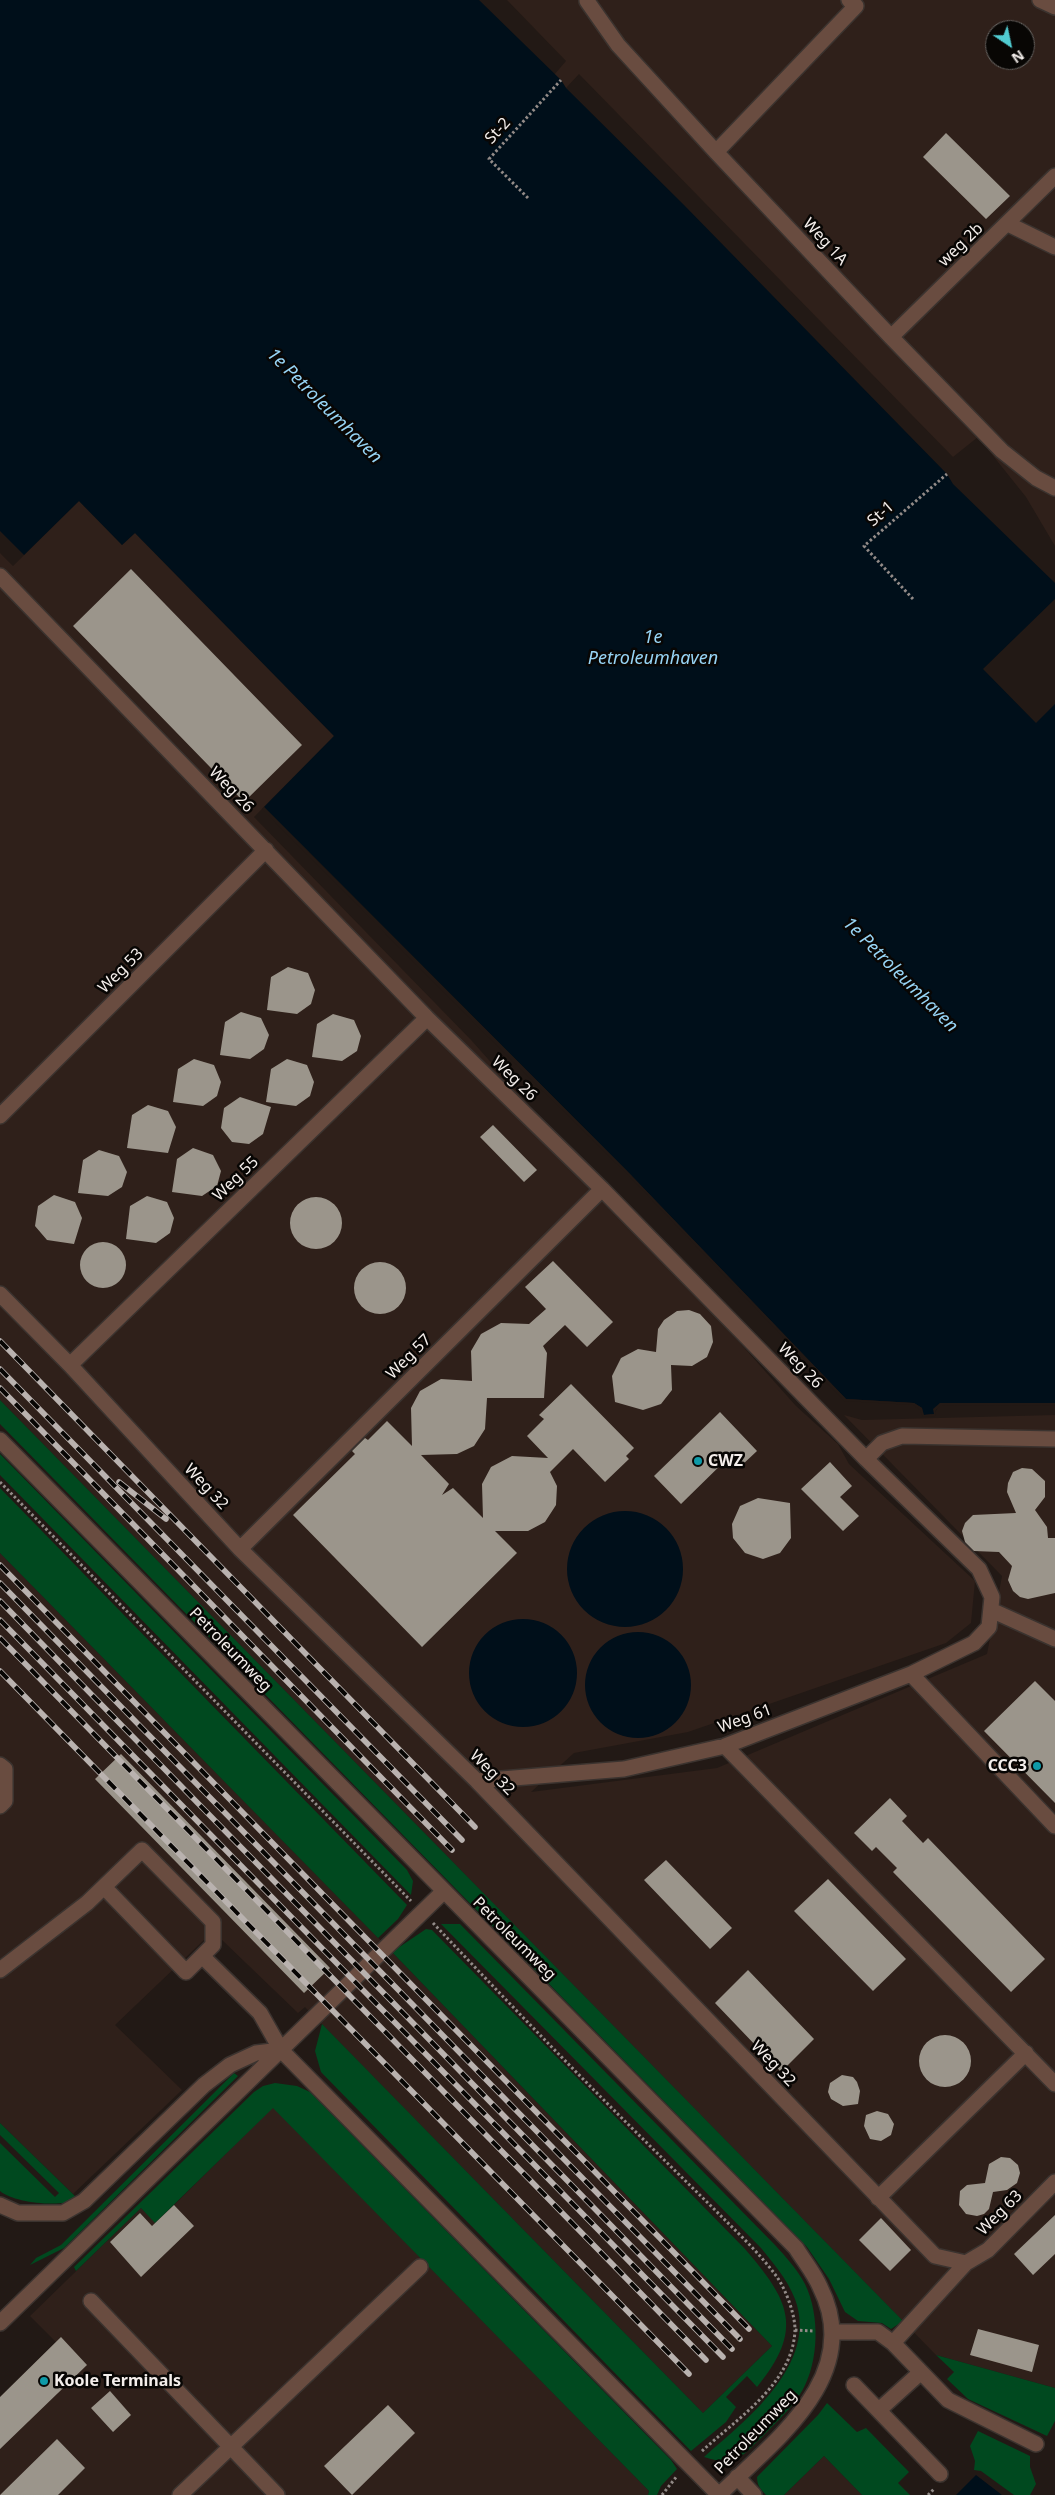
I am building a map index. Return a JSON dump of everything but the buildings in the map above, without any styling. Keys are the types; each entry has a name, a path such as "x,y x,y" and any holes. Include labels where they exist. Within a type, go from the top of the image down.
{"street":[{"name":"Weg 1A","path":"587,0 618,44 716,152 891,337 1002,451 1036,478 1055,488"},
{"path":"716,152 856,6 849,0"},
{"path":"1040,0 1055,7"},
{"name":"weg 2b","path":"891,337 1055,176"},
{"path":"1008,224 1055,247"},
{"name":"Weg 26","path":"0,576 427,1018 602,1189 866,1459 979,1569 992,1597 991,1610"},
{"name":"Weg 53","path":"0,1116 266,850"},
{"name":"Weg 55","path":"70,1366 427,1018"},
{"name":"Weg 57","path":"240,1549 602,1189"},
{"name":"Weg 32","path":"0,1294 70,1366 240,1549 477,1781 935,2256 966,2263"},
{"path":"866,1459 882,1443 902,1436 1055,1439"},
{"name":"Petroleumweg","path":"0,1440 443,1892 796,2248 821,2288 833,2332 828,2363 812,2399 787,2429 719,2495"},
{"path":"991,1610 1055,1639"},
{"name":"Weg 61","path":"477,1781 624,1769 725,1746 911,1674 974,1643 989,1627 991,1610"},
{"path":"911,1674 1055,1826"},
{"path":"725,1746 1055,2084"},
{"path":"0,1764 5,1769 5,1801 0,1806"},
{"path":"0,1970 71,1916 142,1850 213,1922 213,1945 186,1972 104,1887"},
{"path":"0,2323 316,2018 443,1892"},
{"path":"202,1956 260,2013 281,2050 719,2495"},
{"path":"0,2205 18,2213 62,2213 84,2201 204,2085 230,2066 256,2053 281,2050"},
{"path":"878,2198 1026,2053"},
{"name":"Weg 63","path":"893,2343 966,2263 988,2250 1055,2182"},
{"path":"180,2495 420,2267"},
{"path":"91,2301 277,2495"},
{"path":"833,2332 878,2332 893,2343 948,2400 960,2408 1036,2444"},
{"path":"879,2410 921,2372"},
{"path":"854,2384 940,2474"},
{"path":"737,2477 754,2495"}],"path":[{"name":"St-2","path":"528,198 490,159 561,80"},
{"name":"St-1","path":"913,599 864,546 946,474"},
{"name":"Petroleumweg","path":"0,1482 422,1912 487,1981 748,2243 778,2278 784,2290 795,2330 788,2357 776,2380 733,2425 688,2464 662,2495"}],"shaded area":[{"path":"507,0 1055,0 1055,546 1026,497 978,437 953,457 579,74 566,88 561,80 554,75 566,61"},
{"path":"79,501 122,545 135,533 334,736 254,817 472,1041 796,1406 838,1444 849,1464 975,1581 971,1623 946,1643 688,1732 574,1753 531,1792 717,1768 987,1654 1002,1576 844,1415 862,1420 1055,1415 1055,2388 936,2355 0,1400 0,553 13,566"},
{"path":"0,1553 392,1952 772,2346 703,2413 305,2007 298,2013 221,1939 205,1939 115,2025 182,2090 73,2194 0,2123"},
{"path":"273,2107 649,2491 648,2495 0,2495 0,2397 56,2342 30,2316 141,2208 156,2223"},
{"path":"824,2456 862,2495 784,2495"}],"green space":[{"path":"0,1400 903,2321 891,2329 882,2323 858,2321 845,2312 829,2279 807,2247 0,1424"},
{"path":"0,1454 407,1870 413,1881 411,1895 0,1475"},
{"path":"0,1488 407,1905 398,1919 378,1938 0,1553"},
{"path":"441,1924 460,1924 775,2245 795,2268 805,2284 813,2310 816,2338 808,2379 790,2408 739,2458 724,2461 704,2457 758,2408 788,2368 797,2346 800,2323 795,2299 788,2285 761,2248"},
{"path":"426,1929 432,1930 745,2249 772,2284 781,2300 786,2315 786,2331 782,2348 772,2367 757,2387 747,2376 726,2397 736,2407 726,2422 691,2451 321,2072 315,2051 322,2024 703,2413 772,2346 392,1952"},
{"path":"234,2073 238,2076 64,2248 30,2265 36,2258 61,2245"},
{"path":"275,2083 297,2086 310,2092 671,2460 677,2469 661,2486 657,2495 648,2495 649,2491 273,2108 155,2223 141,2208 76,2271 74,2267 254,2092 263,2086"},
{"path":"0,2123 78,2199 61,2203 38,2203 16,2199 0,2191 0,2143 55,2197 59,2193 0,2135"},
{"path":"936,2355 1055,2388 1055,2421 1047,2436 968,2399 947,2379 954,2372"},
{"path":"827,2403 857,2432 866,2428 909,2472 898,2483 910,2495 862,2495 824,2456 784,2495 766,2495 764,2493 758,2485 757,2477 818,2415"},
{"path":"978,2431 1030,2456 1030,2467 1036,2484 1030,2495 1014,2495 981,2471 974,2470 975,2461 970,2446"}],"water":[{"name":"1e Petroleumhaven","path":"0,0 479,0 684,205 947,474 953,484 1055,583 1055,599 983,669 1036,723 1055,704 1055,1403 940,1403 934,1414 923,1415 922,1408 914,1403 846,1399 629,1173 264,807 334,736 135,533 122,545 79,501 24,555 0,531"},
{"path":"625,1511 647,1515 666,1528 679,1547 683,1569 679,1591 666,1610 647,1623 625,1627 603,1623 584,1610 571,1591 567,1569 571,1547 584,1528 603,1515"},
{"path":"523,1619 544,1623 561,1635 573,1652 577,1673 573,1694 561,1711 544,1723 523,1727 502,1723 485,1711 473,1694 469,1673 473,1652 485,1635 502,1623"},
{"path":"638,1632 658,1636 675,1648 687,1665 691,1685 687,1705 675,1722 658,1734 638,1738 618,1734 601,1722 589,1705 585,1685 589,1665 601,1648 618,1636"},
{"path":"976,2475 1002,2495 956,2495"}],"pier":[{"path":"264,807 629,1173 846,1399 914,1403 922,1408 924,1415 934,1414 933,1409 940,1403 1055,1403 1055,1406 941,1405 936,1410 935,1416 923,1417 920,1410 913,1405 844,1401 628,1175 262,809"}],"railway":[{"path":"0,1341 475,1827"},
{"path":"0,1369 462,1840"},
{"path":"0,1388 452,1850"},
{"path":"119,1482 166,1519"},
{"path":"0,1565 749,2329"},
{"path":"0,1583 740,2339"},
{"path":"0,1601 732,2349"},
{"path":"0,1620 723,2357"},
{"path":"0,1638 706,2360"},
{"path":"0,1671 689,2374"}],"place":[{"name":"CWZ","path":"698,1461"},
{"name":"CCC3","path":"1037,1766"},
{"name":"Koole Terminals","path":"44,2381"}]}
